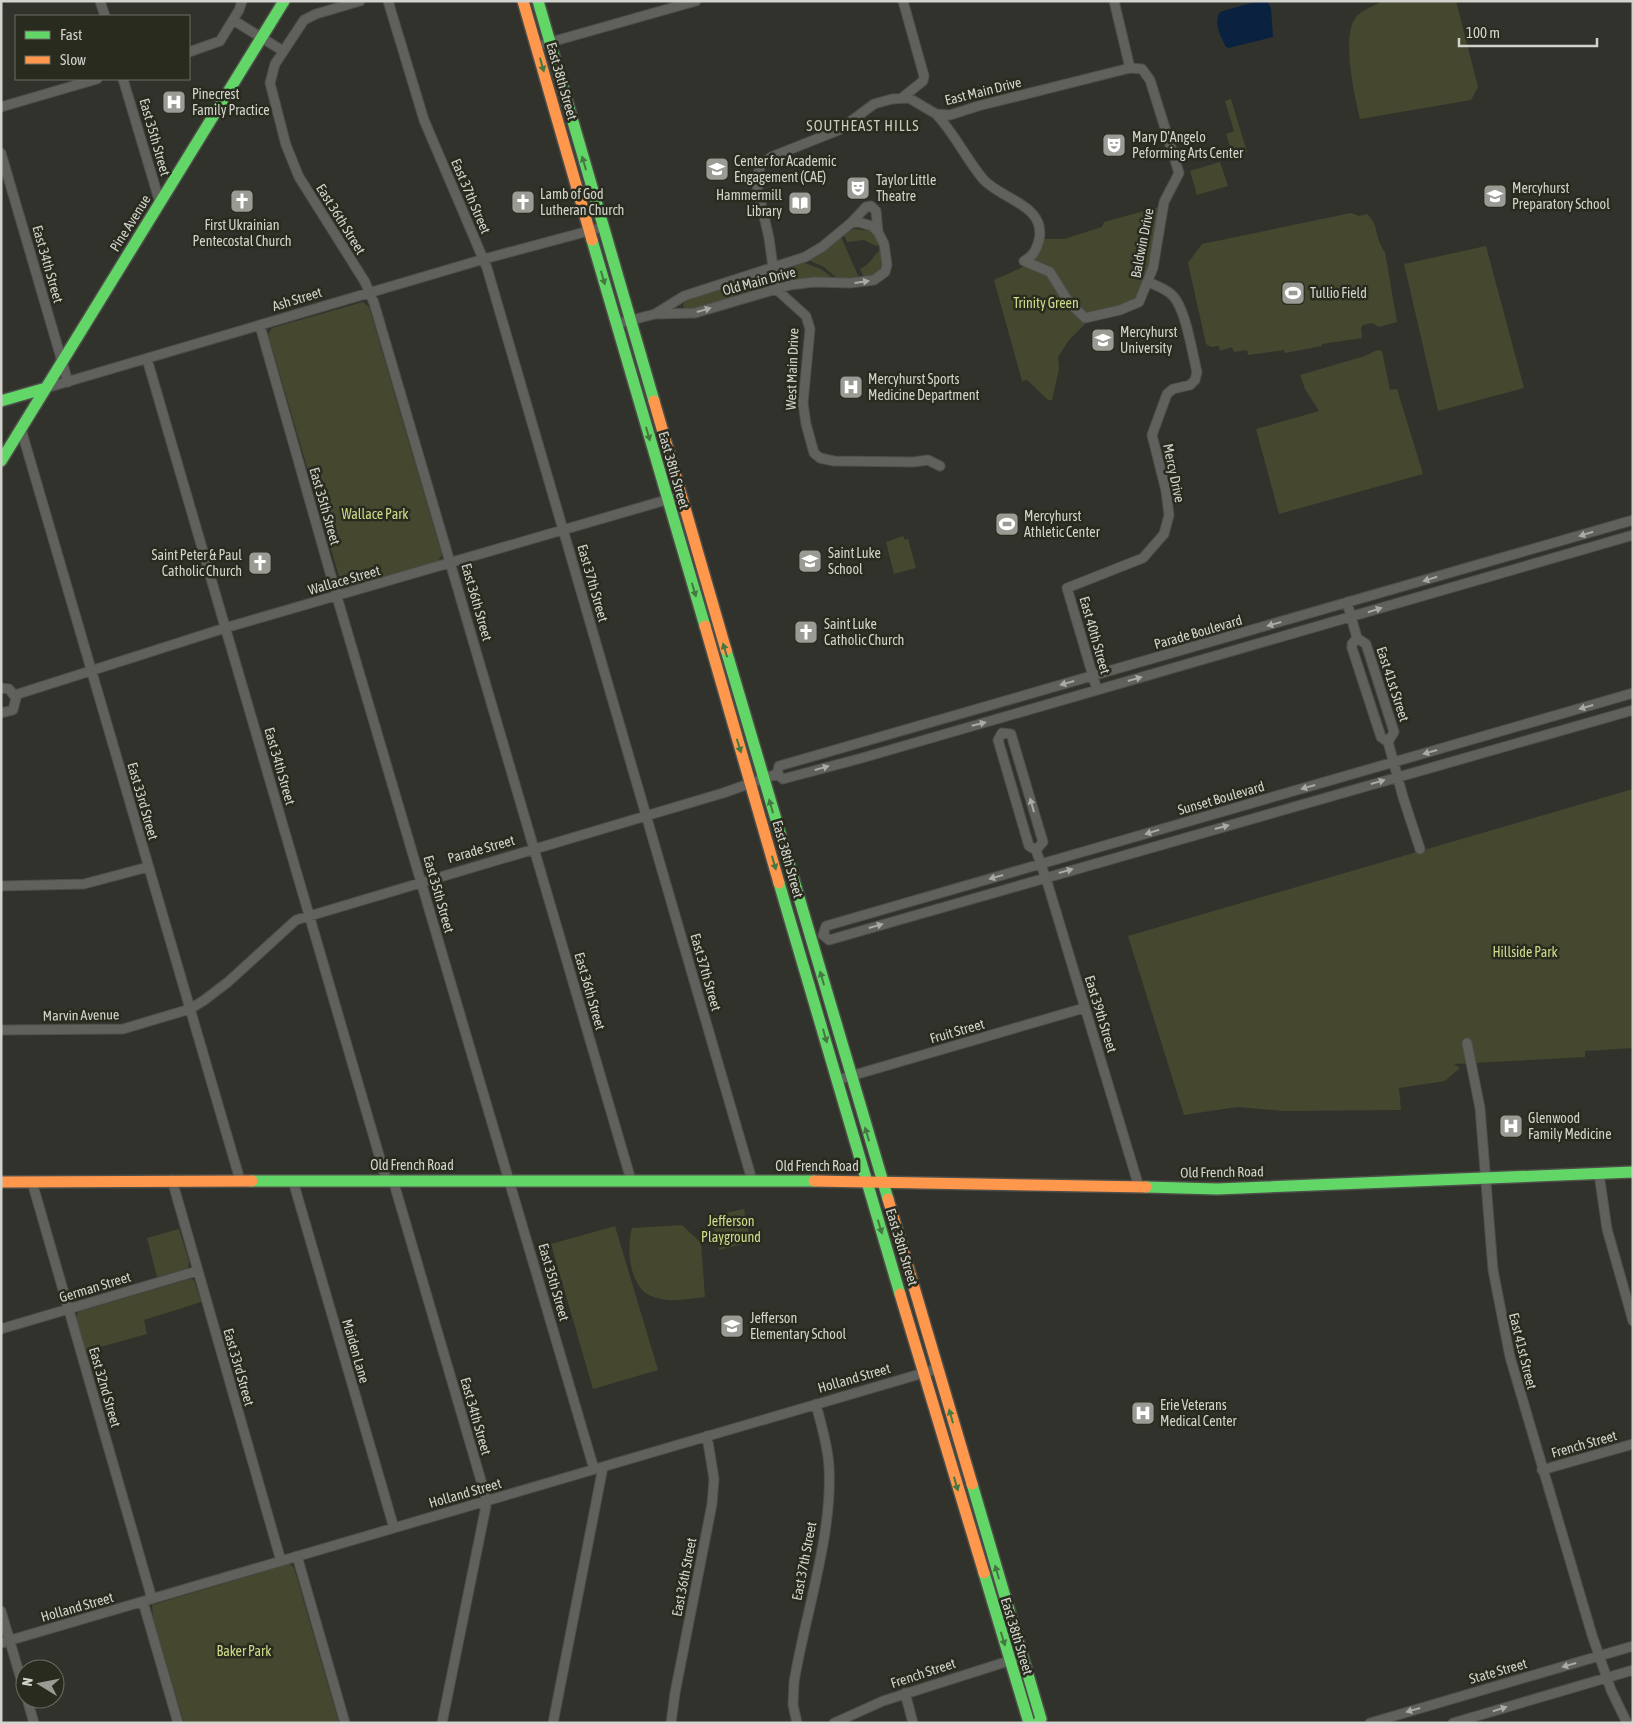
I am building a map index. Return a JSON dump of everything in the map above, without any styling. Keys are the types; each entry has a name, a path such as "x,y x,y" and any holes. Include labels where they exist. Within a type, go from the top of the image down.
{"main road":[{"name":"Pine Avenue","path":"1,461 284,1"},
{"name":"East 38th Street","path":"524,1 589,231 866,1181 1029,1723"},
{"name":"East 38th Street","path":"538,1 602,227 850,1076 1023,1656 1041,1719 1038,1723"},
{"name":"Ash Street","path":"1,401 46,388"},
{"name":"Old French Road","path":"1,1182 509,1179 752,1180 1242,1188 1633,1172"}],"street":[{"path":"100,1 105,15"},
{"path":"190,52 220,41 242,1"},
{"name":"East 36th Street","path":"360,1 310,16 300,24 272,70 270,83 291,161 308,193 371,293 452,564 631,1180"},
{"name":"East 37th Street","path":"388,1 424,120 484,259 752,1180"},
{"path":"536,46 696,1"},
{"path":"776,289 769,238 757,183 761,165 771,157 839,130 874,104 903,97 923,81 924,76 903,1"},
{"path":"1114,1 1130,68"},
{"path":"233,20 283,51"},
{"name":"East Main Drive","path":"903,97 914,100 936,114 950,115 978,106 1130,68"},
{"name":"Baldwin Drive","path":"936,114 950,129 984,181 1031,212 1039,226 1040,236 1033,255 1024,261 1050,272 1068,301 1085,318 1133,306 1139,302 1149,282 1157,254 1164,202 1178,173 1150,80 1142,69 1130,68"},
{"path":"1,107 94,80"},
{"name":"East 35th Street","path":"123,80 160,203"},
{"name":"East 34th Street","path":"1,153 68,382"},
{"name":"Old Main Drive","path":"616,324 655,314 695,313 776,289 814,282 850,283 874,280 885,272 887,265 884,244 878,232 876,211 871,206 866,207 851,223 822,247 805,256 684,296 655,314"},
{"path":"851,223 864,223 878,232"},
{"name":"Ash Street","path":"46,388 484,259 602,227"},
{"name":"Mercy Drive","path":"1067,588 1143,558 1164,534 1169,515 1166,491 1152,435 1167,394 1173,389 1190,385 1196,380 1197,372 1184,320 1175,299 1166,291 1149,282"},
{"name":"West Main Drive","path":"776,289 806,316 810,329 803,403 804,415 814,453 820,458 834,461 913,462 928,460 940,466"},
{"name":"East 35th Street","path":"260,326 337,597 509,1179 599,1468 553,1723"},
{"name":"East 34th Street","path":"147,359 309,915 487,1501 442,1723"},
{"name":"East 33rd Street","path":"21,429 240,1180"},
{"name":"Wallace Street","path":"15,695 225,628 452,564 681,496"},
{"name":"Parade Boulevard","path":"777,774 779,766 1633,520"},
{"name":"Parade Boulevard","path":"777,774 783,779 794,776 1351,618 1633,535"},
{"name":"East 40th Street","path":"1067,588 1097,690"},
{"name":"East 41st Street","path":"1347,602 1356,638 1366,644 1394,732 1388,742"},
{"name":"East 41st Street","path":"1356,638 1352,648 1381,737 1388,742 1420,849"},
{"path":"1,688 9,689 15,695 15,706 9,712 1,713"},
{"name":"Sunset Boulevard","path":"823,935 826,926 1633,693"},
{"name":"East 39th Street","path":"994,704 1002,733 998,740 1029,846 1036,850 1041,864 1139,1187"},
{"name":"Sunset Boulevard","path":"823,935 829,940 1633,710"},
{"name":"East 39th Street","path":"1002,733 1011,734 1043,842 1036,850"},
{"name":"Parade Boulevard","path":"751,783 777,774"},
{"name":"Parade Street","path":"190,1009 228,982 296,920 751,783"},
{"path":"1,886 84,884 148,867"},
{"name":"Sunset Boulevard","path":"797,941 823,935"},
{"name":"Fruit Street","path":"837,1080 1084,1008"},
{"name":"Marvin Avenue","path":"1,1030 123,1029 190,1009"},
{"name":"East 41st Street","path":"1467,1043 1480,1108 1487,1178 1489,1230 1500,1317 1517,1384 1598,1656 1627,1723"},
{"path":"1599,1174 1606,1230 1633,1321"},
{"name":"East 33rd Street","path":"172,1180 281,1561"},
{"name":"Maiden Lane","path":"293,1180 394,1528"},
{"name":"East 32nd Street","path":"32,1182 148,1600 178,1723"},
{"name":"German Street","path":"1,1329 197,1271"},
{"name":"Holland Street","path":"6,1642 937,1369"},
{"name":"East 37th Street","path":"797,1723 793,1705 794,1682 826,1523 829,1492 828,1454 816,1404"},
{"name":"East 36th Street","path":"671,1723 674,1693 712,1504 714,1479 707,1436"},
{"name":"French Street","path":"1542,1470 1633,1444"},
{"path":"297,1556 345,1723"},
{"path":"1,1611 6,1642 15,1666"},
{"name":"State Street","path":"1370,1723 1633,1646"},
{"name":"French Street","path":"834,1723 906,1693 1023,1656"},
{"path":"1453,1723 1633,1670"},
{"path":"906,1693 913,1723"},
{"path":"30,1709 34,1723"}],"green space":[{"path":"1384,1 1456,1 1478,87 1471,100 1360,119 1350,66 1349,51 1352,25 1357,16 1366,9"},
{"path":"1231,99 1247,152 1232,153 1226,134 1234,131 1225,101"},
{"path":"1220,162 1228,186 1197,195 1190,171"},
{"name":"Trinity Green","path":"1159,207 1153,253 1143,286 1134,298 1122,305 1091,312 1084,325 1069,340 1058,357 1059,369 1052,400 1048,400 1027,380 1022,381 994,280 1025,266 1037,255 1044,239 1064,239 1102,227 1104,222"},
{"name":"Tullio Field","path":"1351,213 1359,216 1367,214 1374,223 1379,242 1385,252 1397,322 1379,327 1372,323 1363,325 1361,328 1362,338 1322,344 1322,346 1285,353 1284,350 1248,355 1247,350 1234,352 1232,347 1220,351 1219,346 1211,347 1206,344 1188,263 1202,244"},
{"path":"853,229 872,231 880,245 876,246 864,240 847,242 844,235"},
{"path":"841,237 860,280 838,279 824,267 808,260 826,250"},
{"path":"1486,246 1524,388 1438,411 1404,264"},
{"path":"881,250 883,260 881,268 875,274 865,279 860,269"},
{"path":"802,262 821,269 833,278 782,280 780,273"},
{"path":"759,276 766,279 767,285 764,288 694,310 686,310 683,306 685,299"},
{"name":"Wallace Park","path":"363,302 369,307 442,555 438,561 346,587 341,583 268,334 272,328"},
{"path":"1377,350 1382,351 1390,390 1397,389 1423,474 1279,514 1256,429 1319,411 1305,389 1300,375 1365,356"},
{"path":"903,536 905,540 908,539 916,568 894,574 886,542"},
{"name":"Hillside Park","path":"1633,789 1633,1048 1585,1051 1585,1057 1454,1064 1460,1068 1445,1081 1399,1088 1401,1110 1285,1111 1237,1107 1184,1115 1128,936"},
{"name":"Jefferson Playground","path":"744,1209 751,1242 719,1250 711,1216"},
{"path":"682,1225 701,1243 705,1297 673,1300 654,1297 646,1293 639,1286 634,1277 629,1246 632,1228"},
{"path":"615,1226 658,1370 593,1389 551,1244"},
{"path":"179,1229 189,1261 188,1268 157,1277 147,1238"},
{"path":"190,1279 194,1280 201,1302 144,1320 147,1334 86,1351 76,1318 78,1312"},
{"name":"Baker Park","path":"290,1564 294,1568 339,1723 184,1723 153,1618 152,1605"}],"water":[{"path":"1267,1 1271,8 1273,37 1229,48 1226,47 1217,21 1220,12 1247,4"}],"traffic: fast":[{"path":"1,461 284,1"},
{"path":"538,1 654,401"},
{"path":"592,240 705,626"},
{"path":"1,401 46,388"},
{"path":"726,650 888,1199"},
{"path":"779,883 900,1294"},
{"path":"1146,1187 1217,1189 1633,1172"},
{"path":"252,1181 814,1181"},
{"path":"972,1484 1041,1719 1038,1723"},
{"path":"984,1573 1029,1723"}],"traffic: slow":[{"path":"523,1 592,240"},
{"path":"654,401 726,650"},
{"path":"705,626 779,883"},
{"path":"1,1182 252,1181"},
{"path":"814,1181 1146,1187"},
{"path":"888,1199 972,1484"},
{"path":"900,1294 984,1573"}],"place":[{"name":"Pinecrest Family Practice","path":"174,102"},
{"name":"Mary D'Angelo Peforming Arts Center","path":"1114,145"},
{"name":"Center for Academic Engagement (CAE)","path":"717,169"},
{"name":"Taylor Little Theatre","path":"858,188"},
{"name":"Mercyhurst Preparatory School","path":"1495,196"},
{"name":"First Ukrainian Pentecostal Church","path":"242,201"},
{"name":"Lamb of God Lutheran Church","path":"523,202"},
{"name":"Hammermill Library","path":"800,203"},
{"name":"Tullio Field","path":"1293,293"},
{"name":"Mercyhurst University","path":"1103,340"},
{"name":"Mercyhurst Sports Medicine Department","path":"851,387"},
{"name":"Mercyhurst Athletic Center","path":"1007,524"},
{"name":"Saint Luke School","path":"810,561"},
{"name":"Saint Peter & Paul Catholic Church","path":"260,563"},
{"name":"Saint Luke Catholic Church","path":"806,632"},
{"name":"Glenwood Family Medicine","path":"1511,1126"},
{"name":"Jefferson Elementary School","path":"732,1326"},
{"name":"Erie Veterans Medical Center","path":"1143,1413"}],"district":[{"name":"SOUTHEAST HILLS","path":"863,125"}]}
